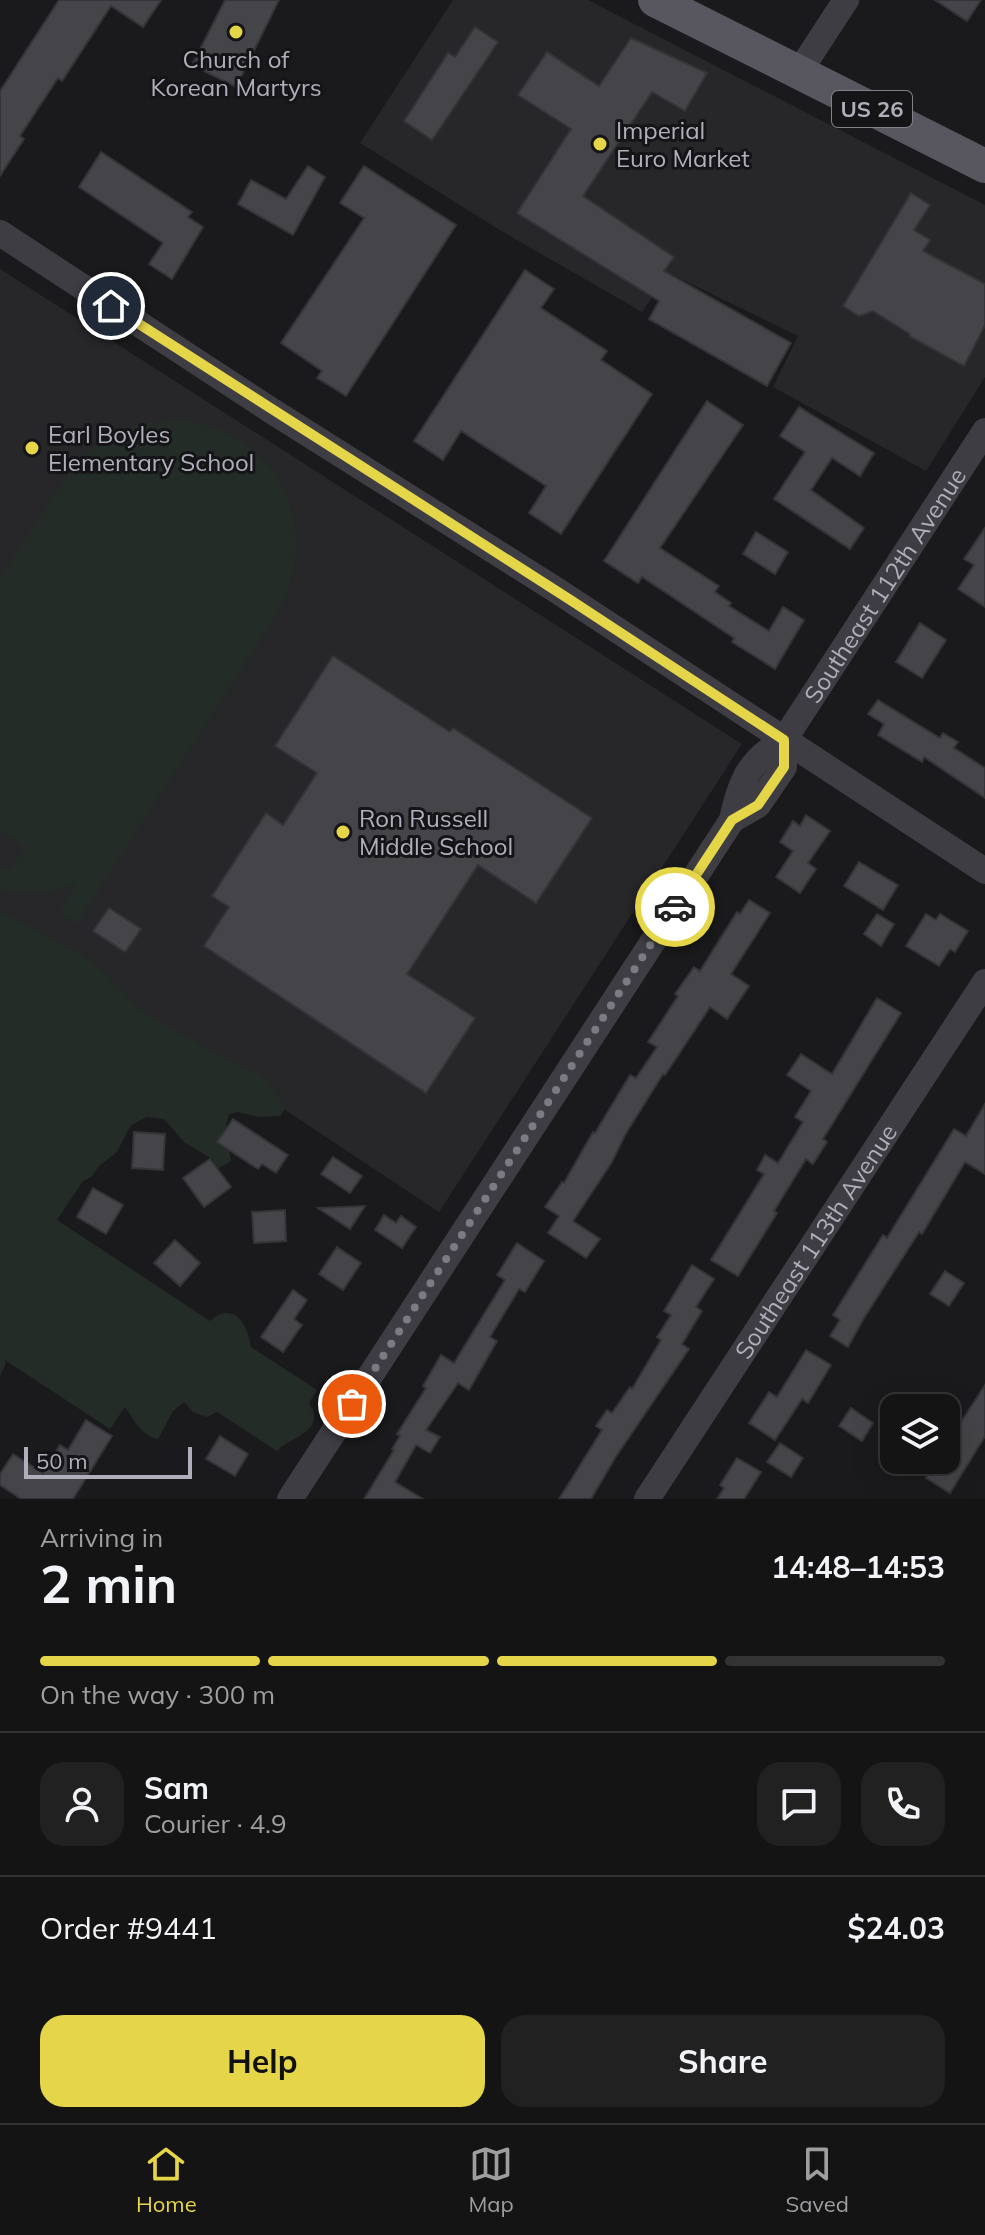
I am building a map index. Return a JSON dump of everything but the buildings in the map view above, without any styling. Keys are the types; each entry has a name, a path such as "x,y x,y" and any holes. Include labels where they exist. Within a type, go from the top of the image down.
{"main road":[{"name":"US 26","path":"655,0 985,166"}],"street":[{"path":"799,72 846,0"},
{"path":"0,233 272,411 553,588 985,871"},
{"name":"Southeast 112th Avenue","path":"290,1499 732,820 758,805 784,767 784,740 985,431"},
{"name":"Southeast 113th Avenue","path":"647,1499 985,982"}],"shaded area":[{"path":"453,0 588,0 985,205 985,377 926,471 773,387 798,336 669,273 642,312 503,232 360,143"},
{"name":"Ron Russell Middle School","path":"0,269 742,744 439,1212 0,921"},
{"path":"177,419 212,427 242,442 265,462 283,487 293,516 296,547 291,580 278,613 77,924 59,913 76,884 46,893 0,891 0,866 11,868 24,847 0,831 0,577 84,454 106,438 131,426"},
{"path":"0,911 96,965 136,1007 266,1080 286,1107 280,1116 229,1114 226,1126 231,1161 217,1169 212,1159 184,1142 164,1119 147,1117 131,1125 117,1152 83,1181 57,1220 210,1321 219,1315 233,1314 247,1331 251,1347 317,1390 309,1403 314,1413 310,1428 277,1451 217,1412 207,1417 193,1412 184,1402 173,1411 158,1439 142,1431 125,1407 110,1429 5,1360 0,1376"}],"way so far":[{"path":"352,1404 675,907"}],"place":[{"name":"Church of Korean Martyrs","path":"236,32"},
{"name":"Imperial Euro Market","path":"600,144"},
{"name":"Earl Boyles Elementary School","path":"32,448"},
{"name":"Ron Russell Middle School","path":"343,832"}],"route":[{"path":"111,306 784,740 784,767 758,805 732,820 675,907"}]}
